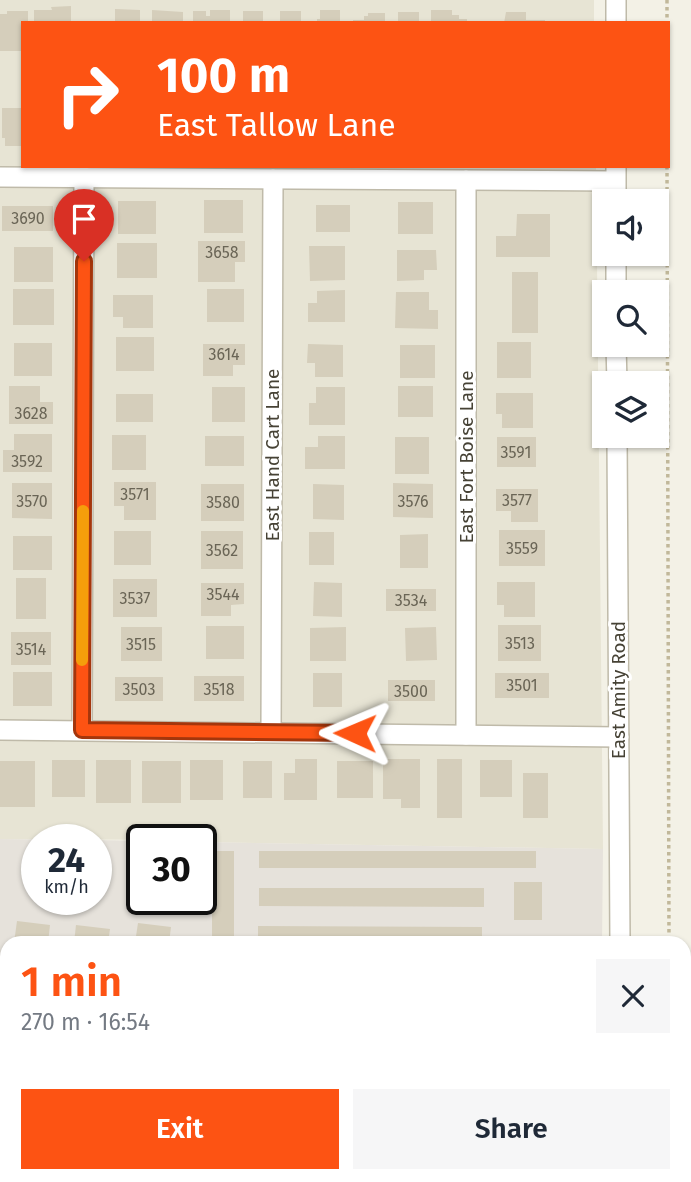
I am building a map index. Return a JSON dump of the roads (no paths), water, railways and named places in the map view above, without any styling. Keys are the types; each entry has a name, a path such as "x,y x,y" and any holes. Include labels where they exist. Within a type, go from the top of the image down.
{"street":[{"path":"616,0 616,21"},
{"path":"0,177 466,180 615,174"},
{"path":"82,730 84,177"},
{"name":"East Hand Cart Lane","path":"271,732 274,179"},
{"name":"East Fort Boise Lane","path":"466,180 467,735"},
{"name":"East Amity Road","path":"617,448 620,936"},
{"path":"0,730 619,737"}]}
